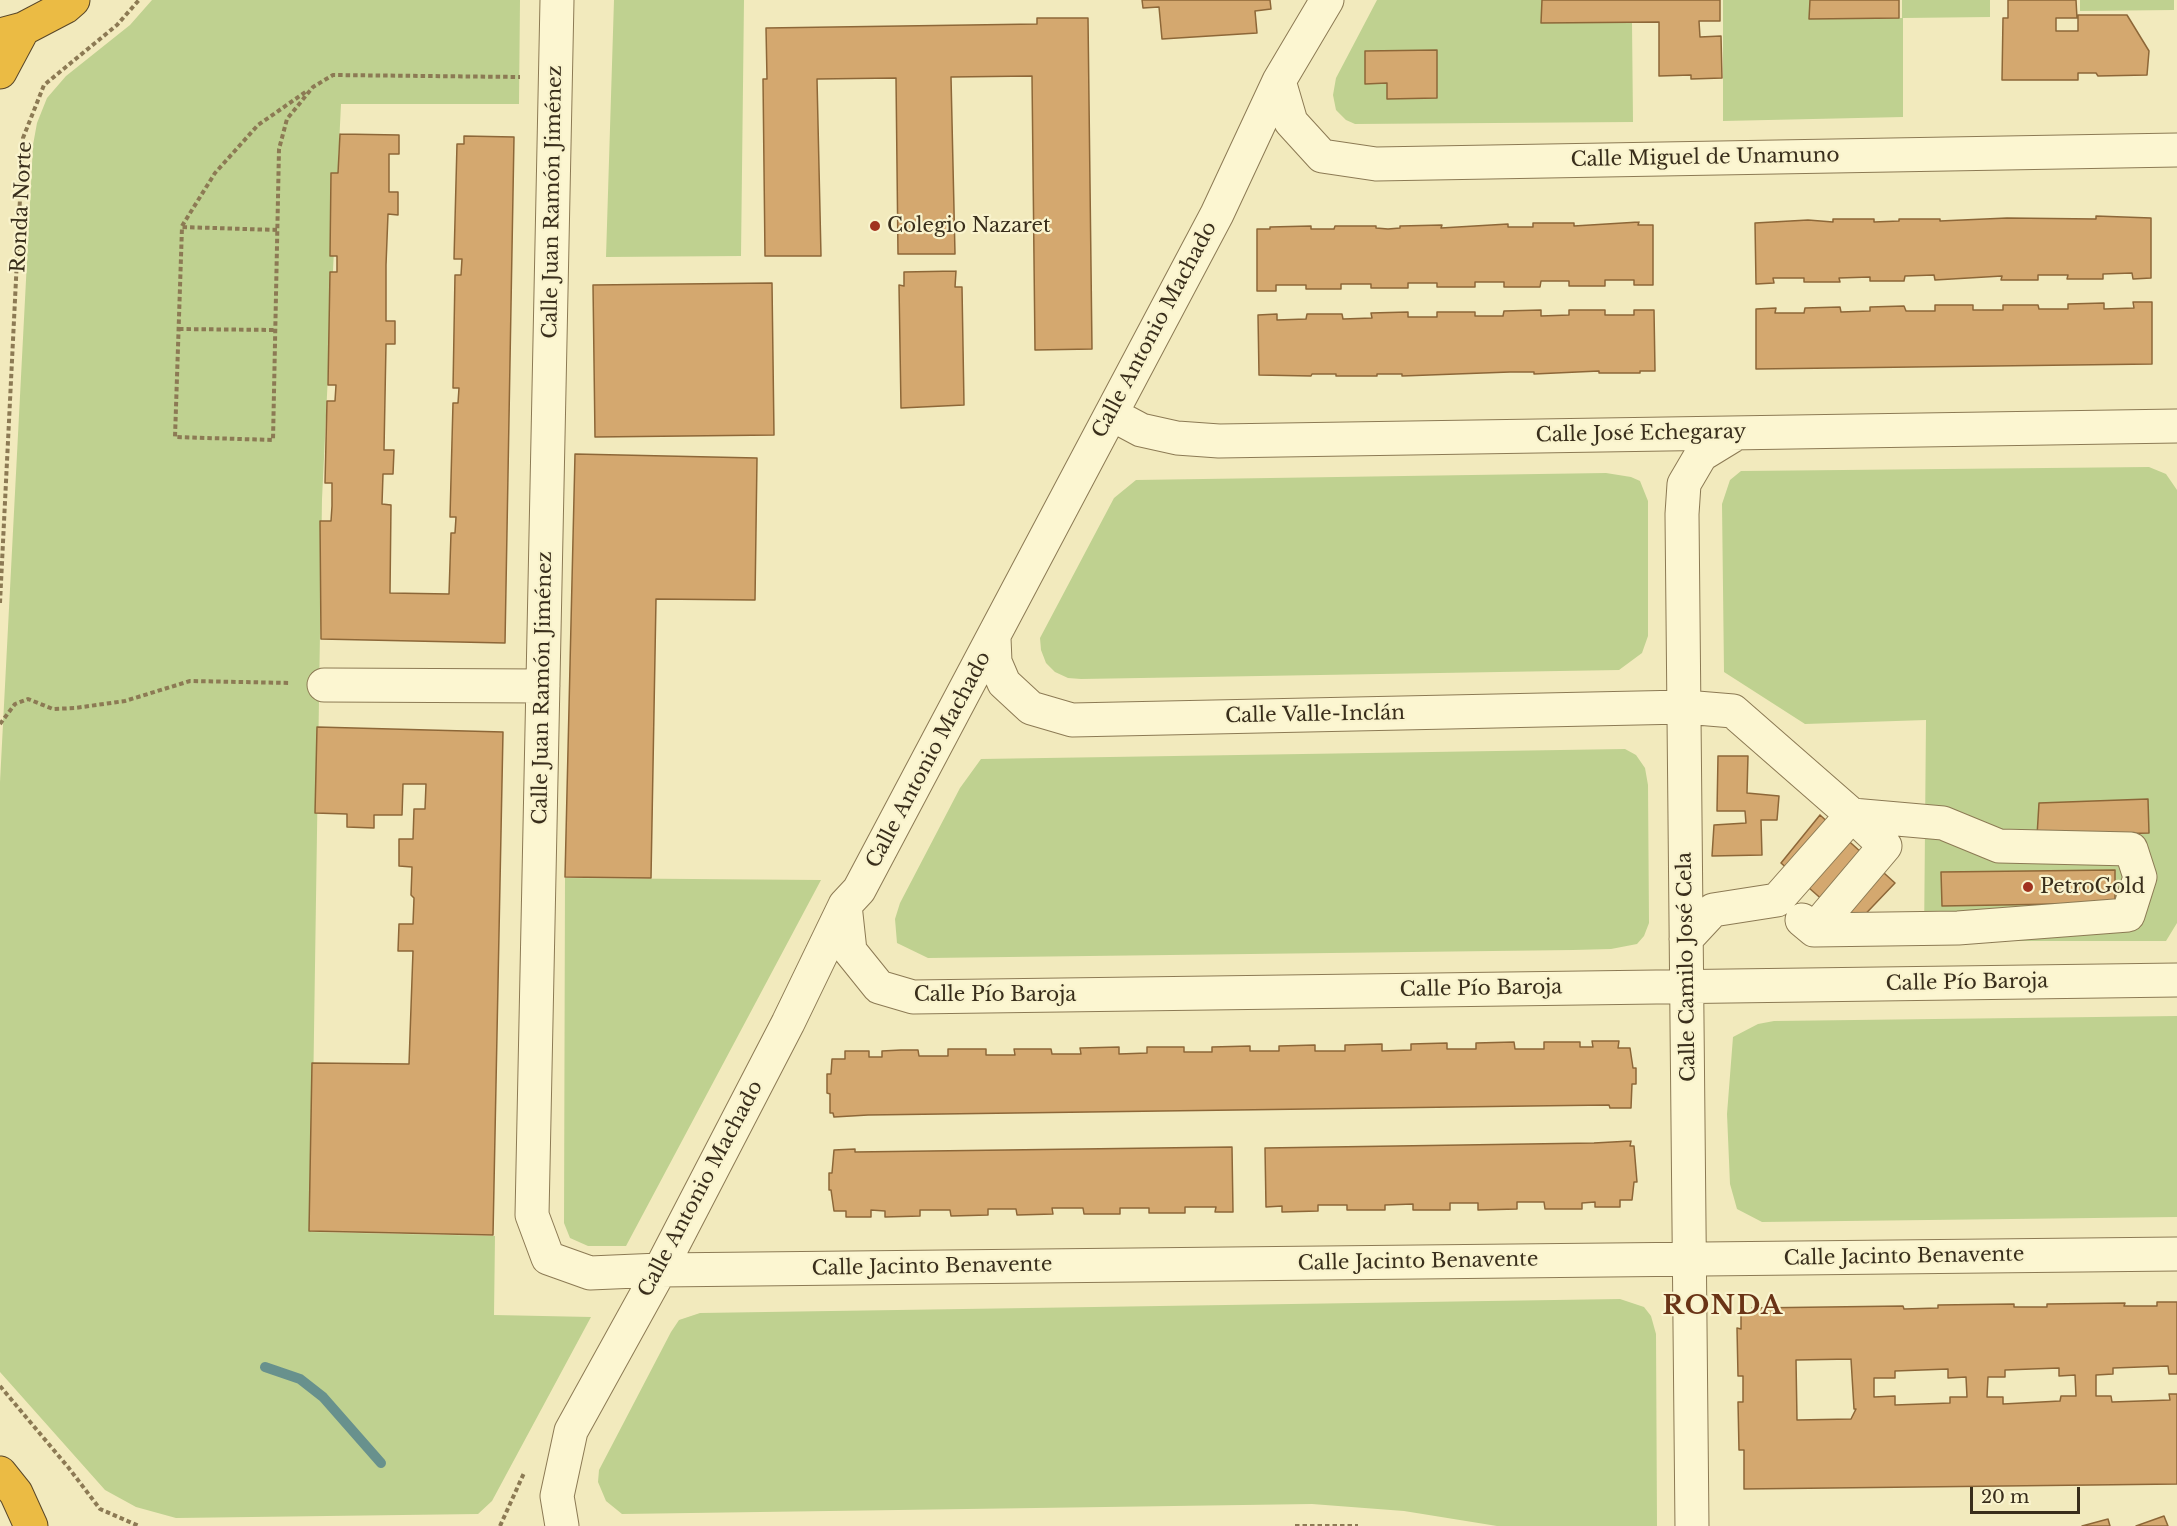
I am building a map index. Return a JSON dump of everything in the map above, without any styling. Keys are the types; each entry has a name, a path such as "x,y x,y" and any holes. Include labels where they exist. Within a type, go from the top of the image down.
{"highway":[{"path":"0,72 12,32 65,7 73,0"},
{"path":"0,1473 16,1493 31,1526"}],"street":[{"name":"Calle Juan Ramón Jiménez","path":"557,0 532,1215 548,1258 590,1273 660,1270"},
{"name":"Calle Antonio Machado","path":"562,1526 557,1496 571,1431 660,1270 788,1023 845,905 859,890 1217,214 1279,81 1327,0"},
{"name":"Calle Miguel de Unamuno","path":"1279,81 1291,122 1322,156 1376,164 2177,150"},
{"name":"Calle José Echegaray","path":"1111,414 1141,430 1177,438 1219,441 2177,426"},
{"name":"Calle Camilo José Cela","path":"1692,1526 1682,514 1684,484 1701,455 1737,433"},
{"name":"Calle Valle-Inclán","path":"994,638 995,662 1004,683 1031,708 1072,720 1685,707 1733,711 1885,846 1814,930"},
{"path":"324,685 543,686"},
{"path":"1686,939 1713,910 1777,900 1852,815 1943,824 1999,846 2131,849 2140,877 2128,915 1958,928 1814,930 1777,900"},
{"name":"Calle Pío Baroja","path":"845,905 850,951 879,987 913,997 2177,980"},
{"name":"Calle Jacinto Benavente","path":"660,1270 2177,1254"}],"path":[{"name":"Ronda Norte","path":"0,603 23,138 44,85 117,25 139,0"},
{"path":"313,87 287,119 279,149 273,440 175,437 182,227 215,173 258,125 313,87 333,75 520,77"},
{"path":"182,227 278,230"},
{"path":"179,329 276,330"},
{"path":"0,724 15,704 28,699 54,709 125,701 190,681 255,680 324,685"},
{"path":"0,1386 100,1509 139,1526"},
{"path":"1294,1526 1358,1526"}],"green space":[{"path":"152,0 520,0 519,104 341,104 322,499 311,1232 495,1236 494,1315 591,1317 492,1501 478,1514 176,1518 136,1507 105,1490 0,1372 0,782 33,145 37,123 47,98 66,76 130,25"},
{"path":"614,0 744,0 741,256 606,257"},
{"path":"1377,0 1544,0 1545,23 1632,23 1633,122 1355,124 1346,120 1336,110 1333,95 1336,78"},
{"path":"1723,0 1812,0 1813,18 1902,18 1902,0 1990,0 1990,17 1903,18 1903,117 1723,121"},
{"path":"2080,0 2174,0 2174,10 2080,11"},
{"path":"2149,467 2166,474 2177,490 2177,923 2166,941 1924,941 1926,720 1805,724 1724,672 1722,504 1730,480 1741,471"},
{"path":"1606,473 1631,477 1640,481 1648,501 1648,636 1642,653 1619,670 1081,679 1068,678 1055,672 1046,663 1041,650 1040,638 1114,498 1136,480"},
{"path":"1625,749 1636,755 1645,768 1648,785 1649,923 1644,936 1637,944 1611,949 1573,950 928,958 897,943 895,919 900,903 960,788 981,759"},
{"path":"565,878 821,880 626,1246 588,1246 570,1238 564,1223"},
{"path":"2177,1016 2177,1217 1762,1222 1737,1209 1730,1184 1727,1114 1733,1037 1758,1024 1774,1021"},
{"path":"1620,1299 1644,1307 1651,1316 1656,1334 1657,1526 1497,1526 1404,1511 1312,1504 622,1514 606,1501 598,1482 599,1470 671,1332 679,1320 700,1313"}],"building":[{"path":"1142,0 1270,0 1271,9 1255,11 1257,33 1162,39 1159,7 1143,8"},
{"path":"1542,0 1720,0 1720,21 1699,21 1700,37 1721,36 1722,78 1691,79 1691,75 1659,76 1659,22 1541,23"},
{"path":"1810,0 1899,0 1899,18 1809,19"},
{"path":"2008,0 2076,0 2077,18 2056,18 2056,31 2078,31 2078,15 2127,15 2149,51 2147,75 2098,76 2096,73 2078,73 2078,80 2002,80 2003,18 2008,18"},
{"path":"1037,18 1088,18 1092,349 1035,350 1032,76 951,77 955,254 898,254 896,78 817,79 821,256 765,256 763,79 767,79 766,28 1037,24"},
{"path":"1437,50 1437,98 1387,99 1387,83 1365,84 1365,51"},
{"path":"340,134 399,135 399,154 389,154 389,192 398,192 398,215 388,214 386,265 386,321 395,321 395,344 386,344 384,450 394,450 393,474 383,474 382,504 391,505 390,593 449,594 451,533 455,533 456,517 450,517 453,403 458,403 459,388 453,388 455,275 461,275 462,259 454,259 457,144 464,144 464,136 514,137 505,643 321,639 320,521 331,521 332,506 332,483 325,483 327,401 335,401 336,385 328,385 330,272 337,272 337,256 330,256 331,173 338,173"},
{"path":"2096,216 2151,218 2151,278 2133,279 2132,273 2103,274 2103,279 2067,279 2068,275 2038,275 2038,280 2001,280 2002,276 1935,280 1934,275 1905,276 1904,281 1870,281 1870,277 1839,278 1840,282 1804,282 1804,278 1773,278 1774,283 1756,284 1755,223 1808,220 1833,222 1833,219 1874,219 1874,222 1899,221 1899,219 1940,219 1940,221 2007,218 2096,219"},
{"path":"1639,222 1638,225 1653,225 1653,285 1634,285 1634,280 1605,280 1605,286 1569,286 1569,281 1541,281 1540,287 1504,287 1504,282 1475,282 1475,287 1437,287 1437,283 1408,283 1408,288 1371,288 1371,284 1341,284 1341,289 1306,289 1306,285 1276,285 1276,291 1257,291 1257,229 1311,226 1311,229 1334,229 1335,226 1376,226 1376,228 1388,229 1400,228 1400,226 1442,225 1441,228 1508,224 1508,227 1533,227 1533,223 1574,223 1574,226"},
{"path":"956,271 955,287 962,287 964,405 901,408 899,285 904,286 904,272"},
{"path":"772,283 774,435 595,437 593,285"},
{"path":"2133,302 2152,302 2152,364 1756,369 1756,309 1776,308 1775,313 1804,313 1805,308 1840,307 1841,312 1870,311 1870,307 1904,306 1906,311 1935,311 1935,305 1973,305 1973,310 2003,310 2003,305 2038,305 2039,309 2068,309 2068,304 2104,303 2104,309 2134,308"},
{"path":"1541,310 1541,316 1569,315 1569,310 1605,310 1605,315 1634,315 1634,310 1654,310 1655,371 1534,374 1534,372 1510,372 1402,376 1402,374 1377,374 1377,376 1259,375 1258,315 1277,314 1277,320 1306,319 1307,314 1342,314 1343,319 1372,318 1371,313 1408,312 1408,317 1437,317 1437,312 1475,312 1475,316 1503,316 1504,311"},
{"path":"575,454 757,458 755,600 656,599 651,878 565,877"},
{"path":"317,727 503,732 493,1235 309,1231 312,1063 409,1064 413,951 398,951 399,924 413,924 414,898 411,895 412,867 399,866 399,839 413,839 414,809 425,809 426,784 403,784 402,815 374,815 374,828 347,827 347,814 315,813"},
{"path":"1718,756 1748,756 1747,793 1779,796 1777,820 1761,820 1762,855 1712,856 1714,825 1746,823 1745,811 1717,811"},
{"path":"2148,799 2149,833 2037,836 2039,803"},
{"path":"1820,815 1895,883 1853,927 1781,863"},
{"name":"PetroGold","path":"2115,870 2115,903 1942,906 1941,872"},
{"path":"1592,1041 1619,1041 1618,1048 1630,1048 1633,1068 1636,1068 1636,1084 1632,1084 1631,1108 1610,1108 1609,1105 834,1117 833,1113 830,1113 830,1094 827,1093 827,1074 831,1074 832,1059 845,1059 845,1051 869,1051 869,1057 882,1057 882,1051 901,1050 918,1050 919,1056 948,1056 948,1049 986,1049 986,1055 1015,1055 1014,1049 1051,1049 1052,1054 1081,1054 1080,1048 1119,1047 1119,1054 1147,1053 1147,1047 1184,1047 1184,1052 1212,1052 1212,1047 1250,1046 1250,1051 1279,1051 1279,1046 1315,1045 1315,1051 1345,1051 1345,1045 1382,1044 1382,1051 1411,1050 1411,1044 1447,1043 1447,1049 1476,1049 1476,1043 1514,1042 1515,1049 1544,1049 1544,1042 1580,1042 1580,1047 1593,1047"},
{"path":"1631,1141 1630,1146 1634,1146 1637,1182 1634,1182 1632,1200 1620,1200 1620,1207 1595,1207 1595,1202 1582,1203 1582,1209 1545,1209 1544,1202 1517,1202 1517,1209 1478,1210 1478,1203 1450,1203 1450,1210 1413,1210 1413,1204 1385,1205 1385,1210 1347,1210 1347,1205 1318,1205 1318,1211 1282,1212 1282,1206 1266,1207 1265,1148"},
{"path":"1232,1147 1233,1212 1215,1212 1216,1207 1185,1207 1185,1213 1149,1213 1149,1208 1120,1208 1120,1214 1084,1214 1083,1208 1052,1208 1053,1214 1017,1215 1016,1209 988,1209 988,1215 951,1216 950,1210 920,1210 920,1216 885,1217 885,1211 871,1210 871,1217 846,1217 846,1211 834,1211 831,1190 829,1190 829,1173 832,1173 834,1150 855,1149 855,1152"},
{"path":"2157,1302 2177,1302 2177,1374 2169,1374 2168,1366 2113,1368 2113,1374 2096,1375 2096,1396 2111,1396 2112,1402 2170,1400 2169,1394 2177,1394 2177,1484 1744,1489 1744,1450 1739,1450 1738,1402 1743,1402 1743,1376 1738,1376 1737,1328 1741,1329 1741,1311 1753,1311 1752,1308 1903,1306 1904,1309 1938,1308 1938,1305 2014,1304 2014,1307 2047,1307 2047,1304 2125,1303 2124,1306 2157,1306","holes":["1851,1359 1854,1409 1856,1409 1851,1419 1797,1420 1796,1360","2059,1368 2059,1376 2075,1375 2076,1396 2061,1396 2060,1401 2003,1404 2003,1397 1987,1397 1988,1377 2005,1377 2005,1370","1948,1369 1948,1378 1966,1377 1967,1397 1950,1397 1950,1403 1895,1405 1895,1396 1874,1397 1874,1378 1895,1378 1895,1371"]},
{"path":"2164,1516 2168,1526 2136,1526"},
{"path":"2108,1519 2110,1526 2082,1526"}],"waterway":[{"path":"265,1367 300,1379 323,1397 381,1463"}],"place":[{"name":"Colegio Nazaret","path":"875,226"},
{"name":"PetroGold","path":"2028,887"}],"district":[{"name":"RONDA","path":"1723,1307"}]}
